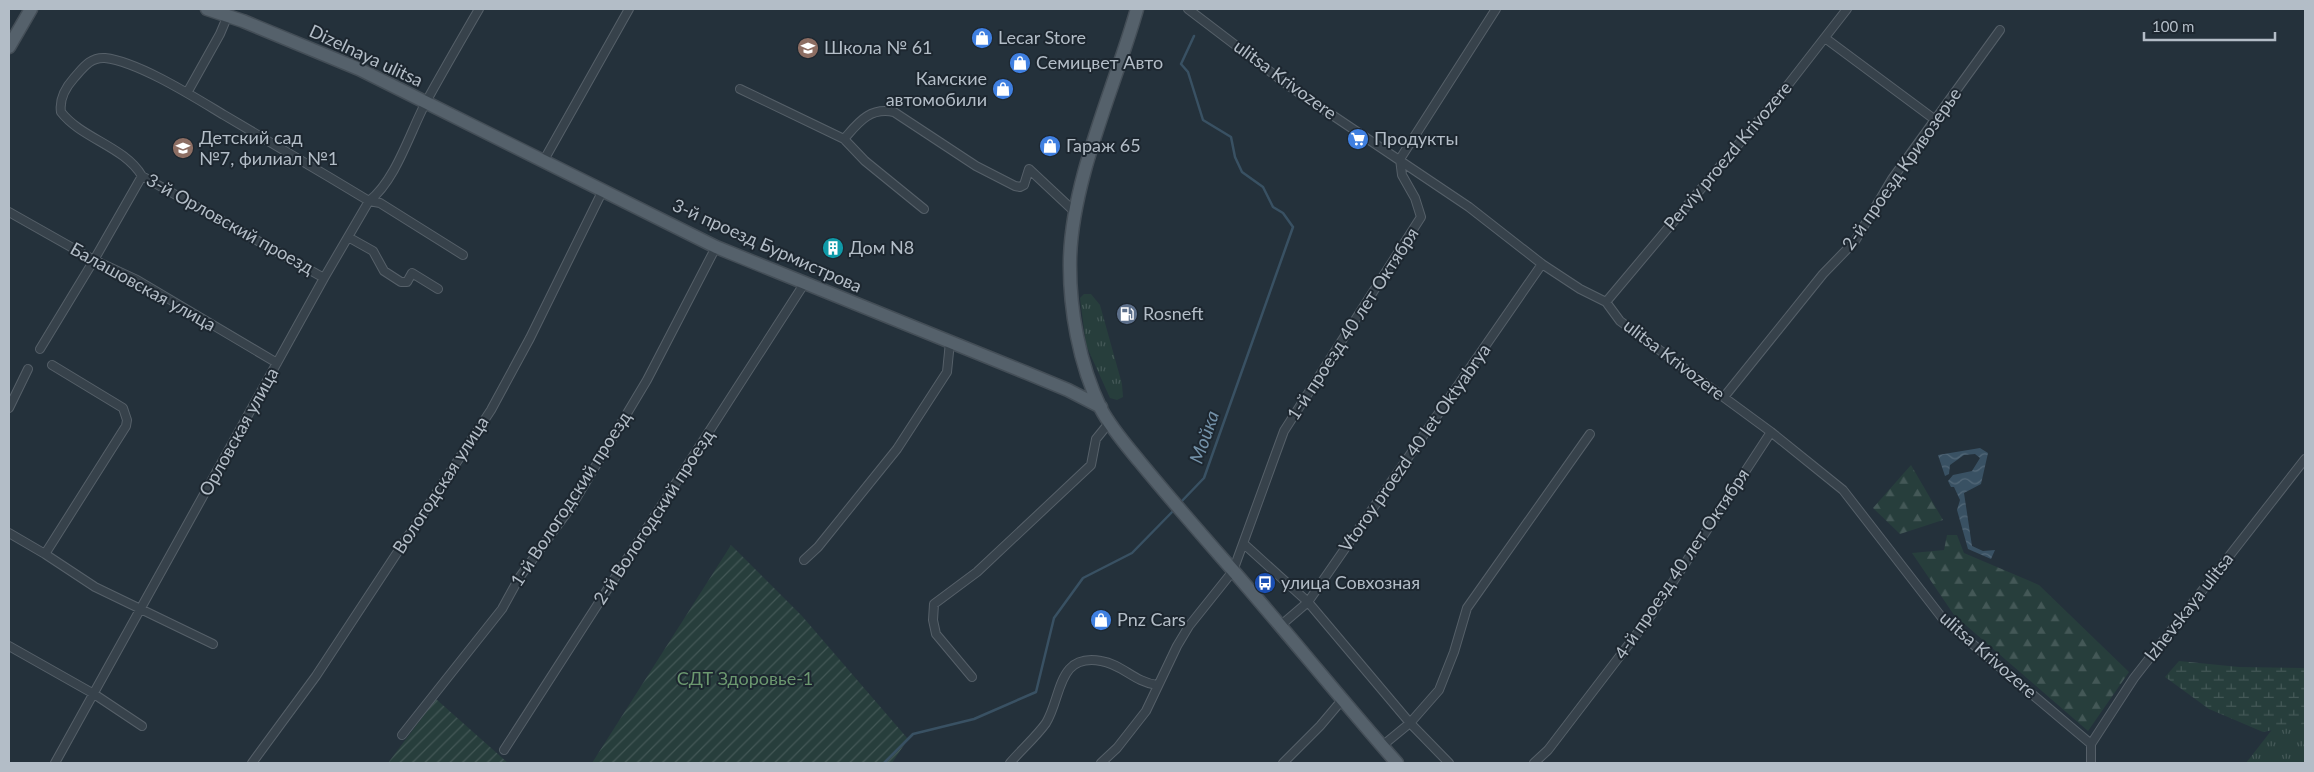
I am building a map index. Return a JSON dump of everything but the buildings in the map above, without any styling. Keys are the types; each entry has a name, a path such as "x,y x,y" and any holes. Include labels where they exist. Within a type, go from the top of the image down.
{"main road":[{"path":"9,47 31,9"},
{"name":"Dizelnaya ulitsa","path":"207,9 228,15 359,69 426,103"},
{"path":"1137,9 1083,177 1076,213 1070,259 1072,305 1084,362 1100,407 1109,423 1164,491 1234,570 1397,763"},
{"name":"3-й проезд Бурмистрова","path":"426,103 716,246 804,284 1068,390 1100,407"}],"street":[{"name":"Орловская улица","path":"55,763 324,278 369,200 379,193 401,155 426,103 479,9"},
{"path":"544,160 629,9"},
{"name":"ulitsa Krivozere","path":"1188,9 1289,86 1400,159 1468,207 1542,264 1580,290 1606,302 1620,321 1771,432 1843,490 1943,619 2091,744"},
{"path":"1400,159 1496,9"},
{"name":"Perviy proezd Krivozere","path":"1606,302 1847,9"},
{"path":"228,15 220,34 187,93 369,200 380,203 463,255"},
{"name":"2-й проезд Кривозерье","path":"1724,397 1823,274 1855,241 1892,179 2000,30"},
{"path":"1825,38 1934,119"},
{"name":"3-й Орловский проезд","path":"187,93 128,64 104,58 88,62 69,83 61,100 61,112 88,135 135,164 142,176 324,278"},
{"path":"740,88 844,139 865,161 924,209"},
{"path":"844,139 868,114 881,110 894,112 976,166 1018,187 1024,185 1030,169 1076,213"},
{"name":"1-й проезд 40 лет Октября","path":"1244,544 1284,430 1421,217 1415,198 1402,175 1400,159"},
{"path":"40,349 142,176"},
{"name":"Вологодская улица","path":"252,763 316,676 491,410 530,338 603,190"},
{"name":"Балашовская улица","path":"9,212 94,260 137,280 277,363"},
{"path":"348,237 373,251 384,271 401,282 407,282 412,273 438,289"},
{"name":"1-й Вологодский проезд","path":"402,735 502,609 519,578 571,507 647,380 716,246"},
{"name":"Vtoroy proezd 40 let Oktyabrya","path":"1280,626 1308,602 1542,264"},
{"name":"2-й Вологодский проезд","path":"504,750 804,284"},
{"path":"804,560 818,547 897,449 947,372 950,342"},
{"path":"46,554 128,420 123,408 52,364"},
{"path":"9,408 28,369"},
{"path":"972,677 936,634 933,620 934,604 977,572 1090,465 1096,439 1109,423"},
{"name":"4-й проезд 40 лет Октября","path":"1534,763 1548,750 1652,614 1771,432"},
{"path":"1382,746 1410,723 1438,690 1454,652 1467,608 1590,434"},
{"name":"Izhevskaya ulitsa","path":"2091,744 2134,678 2305,459"},
{"path":"9,533 46,554 95,587 142,608 213,644"},
{"path":"1101,763 1117,748 1146,711 1189,626 1234,570 1244,544 1308,602 1410,723 1449,763"},
{"path":"9,646 94,694 142,726"},
{"path":"1010,763 1045,724 1067,672 1077,663 1091,660 1110,663 1138,680 1157,686"},
{"path":"1283,763 1320,726 1342,700"},
{"path":"2091,744 2091,763"}],"green space":[{"path":"1084,294 1091,294 1100,305 1122,384 1123,397 1117,400 1110,398 1086,345 1080,298"},
{"path":"1911,465 1943,520 1900,534 1873,508"},
{"path":"1947,535 1957,535 1964,553 2039,585 2129,672 2088,731 1954,615 1912,553 1944,550"},
{"name":"СДТ Здоровье-1","path":"731,545 802,616 908,739 892,763 592,763"},
{"path":"2179,661 2239,667 2305,668 2305,724 2263,732 2209,709 2165,677"},
{"path":"2305,687 2305,763 2246,763"},
{"path":"436,699 508,763 388,763"}],"water":[{"path":"1980,448 1988,453 1981,484 1964,493 1972,546 1983,551 1995,550 1991,559 1968,549 1957,510 1960,500 1954,487 1951,487 1948,481 1953,475 1972,471 1980,458 1975,454 1964,455 1950,465 1949,474 1945,476 1938,455"}],"waterway":[{"name":"Мойка","path":"1180,503 1204,478 1293,227 1283,213 1273,207 1263,187 1242,172 1235,157 1231,137 1203,120 1188,72 1181,64 1194,36"},
{"name":"Мойка","path":"884,763 913,734 974,719 1036,692 1054,618 1083,578 1132,553 1175,509"}],"place":[{"name":"Lecar Store","path":"982,38"},
{"name":"Школа № 61","path":"808,48"},
{"name":"Семицвет Авто","path":"1020,63"},
{"name":"Камские автомобили","path":"1003,89"},
{"name":"Продукты","path":"1358,139"},
{"name":"Гараж 65","path":"1050,146"},
{"name":"Детский сад №7, филиал №1","path":"183,148"},
{"name":"Дом N8","path":"833,248"},
{"name":"Rosneft","path":"1127,314"},
{"name":"улица Совхозная","path":"1265,583"},
{"name":"Pnz Cars","path":"1101,620"}]}
